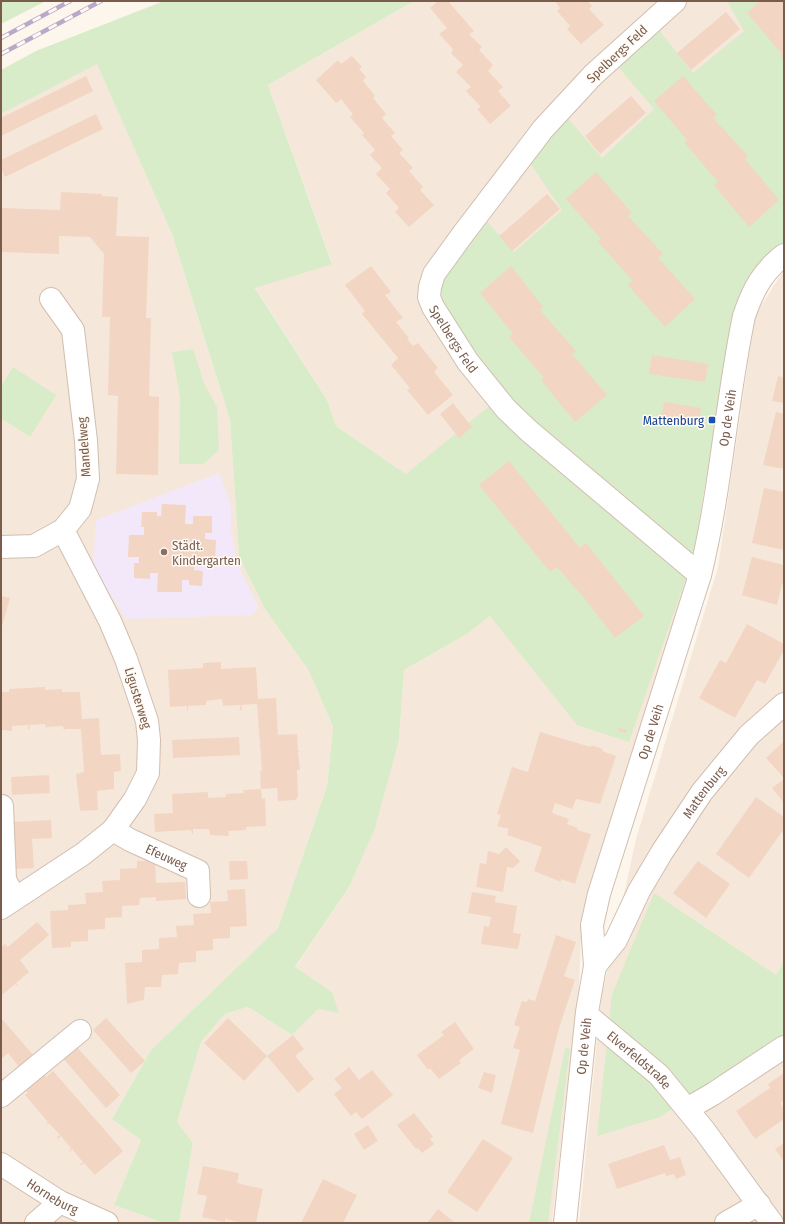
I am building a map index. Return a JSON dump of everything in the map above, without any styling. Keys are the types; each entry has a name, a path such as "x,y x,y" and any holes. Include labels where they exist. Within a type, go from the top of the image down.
{"street":[{"name":"Spelbergs Feld","path":"675,1 593,75 543,129 434,274 429,297 433,307 468,362 506,409 529,431 700,574"},
{"name":"Op de Veih","path":"565,1223 587,1016 595,966 592,926 606,870 700,574 708,544 744,316 749,301 763,276 769,267 784,255"},
{"name":"Mandelweg","path":"1,547 34,546 63,530 80,509 88,472 73,330 51,299"},
{"name":"Ligusterweg","path":"8,903 82,854 113,830 135,799 148,773 149,740 147,721 126,659 110,621 70,540 63,530"},
{"name":"Mattenburg","path":"595,966 616,940 639,891 662,852 702,792 749,735 784,704"},
{"path":"2,806 5,880 8,903"},
{"name":"Efeuweg","path":"113,830 130,840 198,870 199,896"},
{"path":"606,870 611,889 623,893 639,891"},
{"name":"Elverfeldstraße","path":"587,1016 659,1075 687,1109 772,1223"},
{"path":"1,1096 80,1031"},
{"path":"687,1109 713,1094 784,1047"},
{"name":"Horneburg","path":"1,1164 60,1202 107,1223"},
{"path":"36,1223 60,1202"},
{"path":"726,1223 759,1204"}],"shaded area":[{"path":"414,1 784,1 784,244 766,257 740,295 729,340 693,558 582,915 579,987 552,1223 179,1223 193,1143 177,1122 201,1042 225,1014 248,1007 292,1035 332,992 295,968 349,887 399,740 404,670 467,634 490,616 406,474 336,426 327,400 255,287 332,263 268,85"},
{"path":"97,63 172,234 230,420 239,557 265,609 309,671 333,727 327,786 278,928 151,1050 112,1119 141,1140 114,1205 164,1223 1,1223 1,114"},
{"path":"784,270 784,1223 579,1223 601,999 636,839 718,567 755,315"},
{"name":"Städt. Kindergarten","path":"219,473 231,505 231,533 234,544 235,560 259,608 251,615 126,619 93,566 96,520"}],"green space":[{"path":"1,1 46,1 1,24"},
{"path":"164,1 414,1 268,85 332,264 255,288 327,400 336,426 406,474 504,394 445,314 441,285 484,218 514,252 562,210 528,160 565,115 602,158 654,109 614,62 655,25 693,73 744,31 727,1 784,1 784,244 766,257 740,295 729,340 693,558 629,742 577,725 490,616 467,634 404,670 399,740 375,828 349,887 295,967 332,992 339,1013 318,1009 292,1035 248,1007 225,1014 201,1042 177,1122 193,1143 179,1223 164,1223 114,1205 141,1140 112,1119 151,1050 278,928 327,786 333,727 309,671 265,609 239,557 230,420 172,234 97,64 1,114 1,70 36,51"},
{"path":"193,349 204,383 217,407 219,450 203,464 179,464 180,397 172,352"},
{"path":"13,367 56,395 30,437 1,418 1,387"},
{"path":"654,893 776,975 784,962 784,1034 660,1117 597,1136 612,994"},
{"path":"565,1049 570,1049 548,1223 529,1223"}],"building":[{"path":"438,1 448,1 474,31 469,34 482,47 479,50 493,65 488,71 503,87 498,91 511,106 490,124 477,109 481,107 466,91 471,87 456,72 463,65 451,53 453,49 439,34 447,28 430,8"},
{"path":"555,1 588,1 592,6 589,9 604,25 581,44 567,29 570,26 557,11 560,8"},
{"path":"760,1 784,1 784,60 780,56 782,54 747,13"},
{"path":"726,12 740,29 691,70 677,53"},
{"path":"352,56 362,67 359,69 366,77 363,81 375,96 373,98 386,114 382,118 395,133 391,136 403,150 399,153 413,168 409,171 423,187 420,190 434,205 409,227 395,212 399,208 386,193 390,189 376,174 382,168 370,155 375,150 362,135 364,133 350,117 353,114 341,99 336,103 316,80 338,60 341,64"},
{"path":"86,76 93,91 1,136 1,118"},
{"path":"683,76 717,115 713,118 748,156 745,159 779,200 749,227 714,185 718,182 684,142 687,140 654,101"},
{"path":"631,96 646,113 600,154 585,136"},
{"path":"96,114 103,129 5,177 1,168 1,160"},
{"path":"596,172 632,213 628,216 663,254 658,258 695,299 665,327 628,285 633,281 598,242 601,239 566,199"},
{"path":"61,192 102,194 102,196 118,197 116,236 149,237 146,318 151,318 149,396 159,397 158,475 116,474 118,396 108,395 110,317 102,317 104,254 90,237 59,236 59,254 1,252 1,208 60,210"},
{"path":"547,194 560,209 512,251 499,236"},
{"path":"371,266 391,292 385,295 403,318 396,322 409,338 407,339 413,346 418,343 438,368 434,372 453,395 428,415 407,390 410,388 391,365 398,358 362,314 365,311 345,285"},
{"path":"511,266 543,307 540,310 576,351 572,354 607,395 575,422 541,380 544,378 509,337 513,334 480,293"},
{"path":"652,355 708,364 705,382 649,374"},
{"path":"778,376 784,378 784,403 772,401"},
{"path":"664,402 701,408 698,426 661,420"},
{"path":"453,403 472,427 459,438 440,414"},
{"path":"776,412 784,414 784,469 763,465"},
{"path":"509,461 580,548 586,543 644,616 615,638 585,599 557,567 550,572 479,485"},
{"path":"764,488 784,492 784,550 752,543"},
{"path":"162,504 186,505 185,524 193,524 193,516 212,516 212,533 205,533 205,539 216,540 215,560 195,559 194,570 203,571 202,586 189,585 189,580 182,580 182,592 157,592 158,573 150,573 150,579 134,578 134,563 139,563 139,557 128,557 129,535 144,535 144,527 141,527 142,512 157,512 157,516 161,516"},
{"path":"752,557 784,565 784,585 782,584 777,605 742,595"},
{"path":"1,596 10,598 1,630"},
{"path":"747,624 784,644 784,650 765,684 757,680 735,718 699,698 720,660 726,663"},
{"path":"221,662 221,669 256,667 258,699 276,698 278,735 297,734 298,751 301,751 298,752 300,770 297,770 298,797 295,800 278,801 277,788 261,789 260,771 262,771 257,704 241,705 242,710 240,710 240,705 223,706 222,699 206,701 206,705 188,706 188,711 187,706 170,707 168,670 203,668 203,663"},
{"path":"45,687 45,690 62,689 62,692 80,692 82,719 99,718 101,755 120,754 121,771 114,772 114,789 97,791 98,810 80,811 76,774 84,772 81,729 65,729 64,731 63,726 47,727 46,729 45,724 29,725 30,729 28,729 28,725 12,726 12,731 1,730 1,692 9,692 9,689"},
{"path":"619,728 627,730 626,733 618,731"},
{"path":"540,732 591,747 591,745 616,756 600,804 576,799 572,809 555,803 552,813 569,819 567,824 578,828 577,830 591,834 575,884 561,879 561,882 534,871 542,847 507,835 509,829 497,826 501,815 497,814 512,767 528,772"},
{"path":"239,737 240,755 173,758 172,740"},
{"path":"784,741 784,778 766,758"},
{"path":"49,775 50,793 12,795 11,777"},
{"path":"784,779 784,803 772,788"},
{"path":"261,789 262,799 265,798 266,826 246,827 246,830 228,831 229,836 210,835 209,829 193,829 193,834 191,830 155,832 154,814 173,813 172,794 208,792 208,798 226,797 226,794 244,793 243,790"},
{"path":"756,797 784,817 784,829 749,878 716,854"},
{"path":"51,820 52,838 32,839 34,868 15,869 13,822"},
{"path":"506,847 520,861 513,868 507,867 503,892 476,887 480,863 486,864 488,851 499,854"},
{"path":"155,860 156,883 185,882 186,899 156,901 156,897 140,898 139,905 122,906 122,917 105,918 105,929 88,930 88,941 71,942 71,947 52,948 50,911 68,910 68,905 86,904 85,893 103,892 102,881 120,880 120,869 137,868 137,861"},
{"path":"229,861 247,861 248,879 230,880"},
{"path":"698,861 730,884 706,918 673,893"},
{"path":"245,889 247,926 230,927 230,938 213,939 213,950 196,951 196,962 179,963 178,974 162,975 161,987 145,987 144,1000 127,1004 125,963 142,962 142,950 159,949 159,938 177,937 176,926 194,925 193,914 211,913 210,902 228,901 227,890"},
{"path":"472,892 496,896 495,902 517,906 513,933 521,934 518,949 481,944 484,926 489,927 491,917 468,913"},
{"path":"37,922 49,935 20,960 29,972 16,983 19,987 15,984 2,995 1,947 5,944 8,947"},
{"path":"556,935 576,942 564,976 575,980 559,1028 533,1133 501,1124 520,1050 513,1048 520,1027 514,1025 522,1001 527,1002 528,999 535,1001"},
{"path":"1,1018 34,1056 20,1068 8,1053 1,1059"},
{"path":"106,1018 145,1061 131,1073 93,1030"},
{"path":"228,1018 267,1056 244,1081 204,1043"},
{"path":"455,1022 474,1049 459,1060 461,1063 439,1079 430,1068 428,1070 417,1055 444,1035 441,1032"},
{"path":"293,1035 304,1049 295,1056 314,1079 298,1093 267,1056"},
{"path":"75,1045 120,1095 106,1108 62,1057"},
{"path":"349,1067 359,1080 372,1070 393,1095 362,1119 356,1112 351,1116 334,1094 342,1088 334,1079"},
{"path":"39,1070 46,1077 53,1071 123,1151 95,1175 84,1163 81,1165 80,1164 83,1162 72,1149 70,1152 69,1151 71,1148 61,1136 58,1139 57,1137 60,1135 49,1123 46,1125 48,1122 25,1095 28,1093 22,1085"},
{"path":"484,1072 496,1075 492,1093 478,1088"},
{"path":"784,1073 784,1100 780,1103 784,1108 784,1119 755,1139 736,1111 770,1088 768,1084"},
{"path":"414,1113 433,1137 430,1139 434,1144 422,1153 418,1148 416,1149 397,1125"},
{"path":"368,1125 378,1141 364,1150 354,1134"},
{"path":"483,1139 513,1158 477,1212 447,1192"},
{"path":"784,1143 784,1162 775,1149"},
{"path":"664,1145 670,1160 680,1157 686,1175 676,1179 674,1174 666,1176 665,1173 617,1189 608,1164"},
{"path":"203,1166 239,1173 237,1183 263,1189 256,1223 244,1223 225,1219 225,1222 202,1217 207,1196 197,1194"},
{"path":"323,1179 357,1195 343,1223 301,1223"},
{"path":"438,1209 455,1223 427,1223"}],"railway":[{"path":"1,38 70,1"},
{"path":"1,54 101,1"}],"place":[{"name":"Mattenburg","path":"712,420"},
{"name":"Städt. Kindergarten","path":"164,552"}]}
